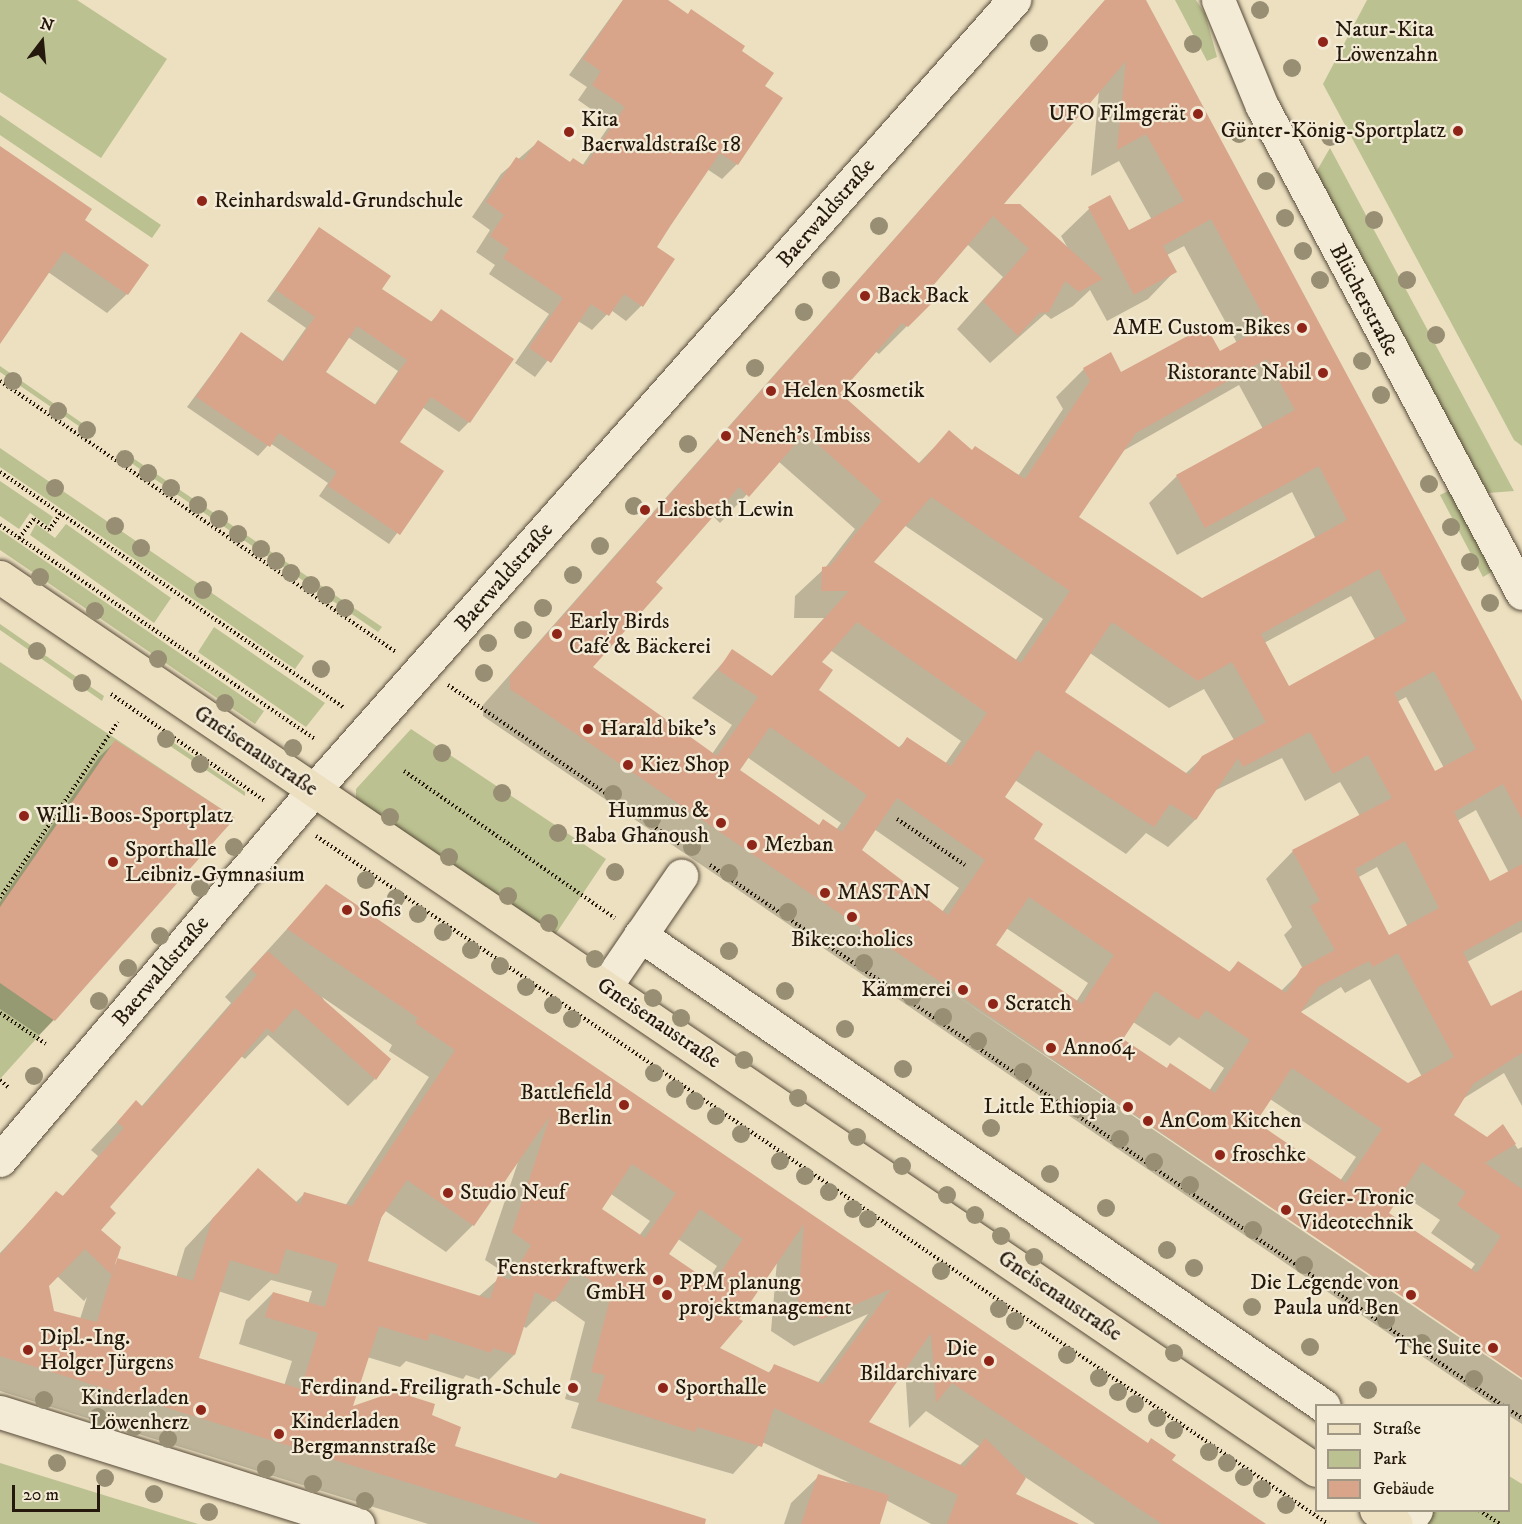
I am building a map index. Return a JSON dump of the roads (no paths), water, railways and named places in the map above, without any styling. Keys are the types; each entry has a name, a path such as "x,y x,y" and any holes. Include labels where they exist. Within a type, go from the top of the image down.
{"main road":[{"name":"Gneisenaustraße","path":"0,577 1315,1469"},
{"path":"1379,1512 1395,1524"}],"street":[{"name":"Baerwaldstraße","path":"0,1160 314,790 1014,0"},
{"name":"Blücherstraße","path":"1218,0 1262,106 1522,593"},
{"path":"605,987 692,863"},
{"path":"640,935 1321,1404"},
{"path":"0,1412 358,1524"}],"place":[{"name":"Natur-Kita Löwenzahn","path":"1323,42"},
{"name":"UFO Filmgerät","path":"1198,114"},
{"name":"Günter-König-Sportplatz","path":"1458,131"},
{"name":"Kita Baerwaldstraße 18","path":"569,132"},
{"name":"Reinhardswald-Grundschule","path":"202,201"},
{"name":"Back Back","path":"865,296"},
{"name":"AME Custom-Bikes","path":"1302,328"},
{"name":"Ristorante Nabil","path":"1323,373"},
{"name":"Helen Kosmetik","path":"771,391"},
{"name":"Neneh's Imbiss","path":"726,436"},
{"name":"Liesbeth Lewin","path":"645,510"},
{"name":"Early Birds Café & Bäckerei","path":"557,634"},
{"name":"Harald bike's","path":"588,729"},
{"name":"Kiez Shop","path":"628,765"},
{"name":"Willi-Boos-Sportplatz","path":"24,816"},
{"name":"Hummus & Baba Ghanoush","path":"721,823"},
{"name":"Mezban","path":"752,845"},
{"name":"Sporthalle Leibniz-Gymnasium","path":"113,862"},
{"name":"MASTAN","path":"825,893"},
{"name":"Sofis","path":"347,910"},
{"name":"Bike:co:holics","path":"852,917"},
{"name":"Kämmerei","path":"963,990"},
{"name":"Scratch","path":"993,1004"},
{"name":"Anno64","path":"1051,1048"},
{"name":"Battlefield Berlin","path":"624,1105"},
{"name":"Little Ethiopia","path":"1128,1107"},
{"name":"AnCom Kitchen","path":"1148,1121"},
{"name":"froschke","path":"1220,1155"},
{"name":"Studio Neuf","path":"448,1193"},
{"name":"Geier-Tronic Videotechnik","path":"1286,1210"},
{"name":"Fensterkraftwerk GmbH","path":"658,1280"},
{"name":"PPM planung projektmanagement","path":"667,1295"},
{"name":"Die Legende von Paula und Ben","path":"1411,1295"},
{"name":"The Suite","path":"1493,1348"},
{"name":"Dipl.-Ing. Holger Jürgens","path":"28,1350"},
{"name":"Die Bildarchivare","path":"989,1361"},
{"name":"Ferdinand-Freiligrath-Schule","path":"573,1388"},
{"name":"Sporthalle","path":"663,1388"},
{"name":"Kinderladen Löwenherz","path":"201,1410"},
{"name":"Kinderladen Bergmannstraße","path":"279,1434"}]}
